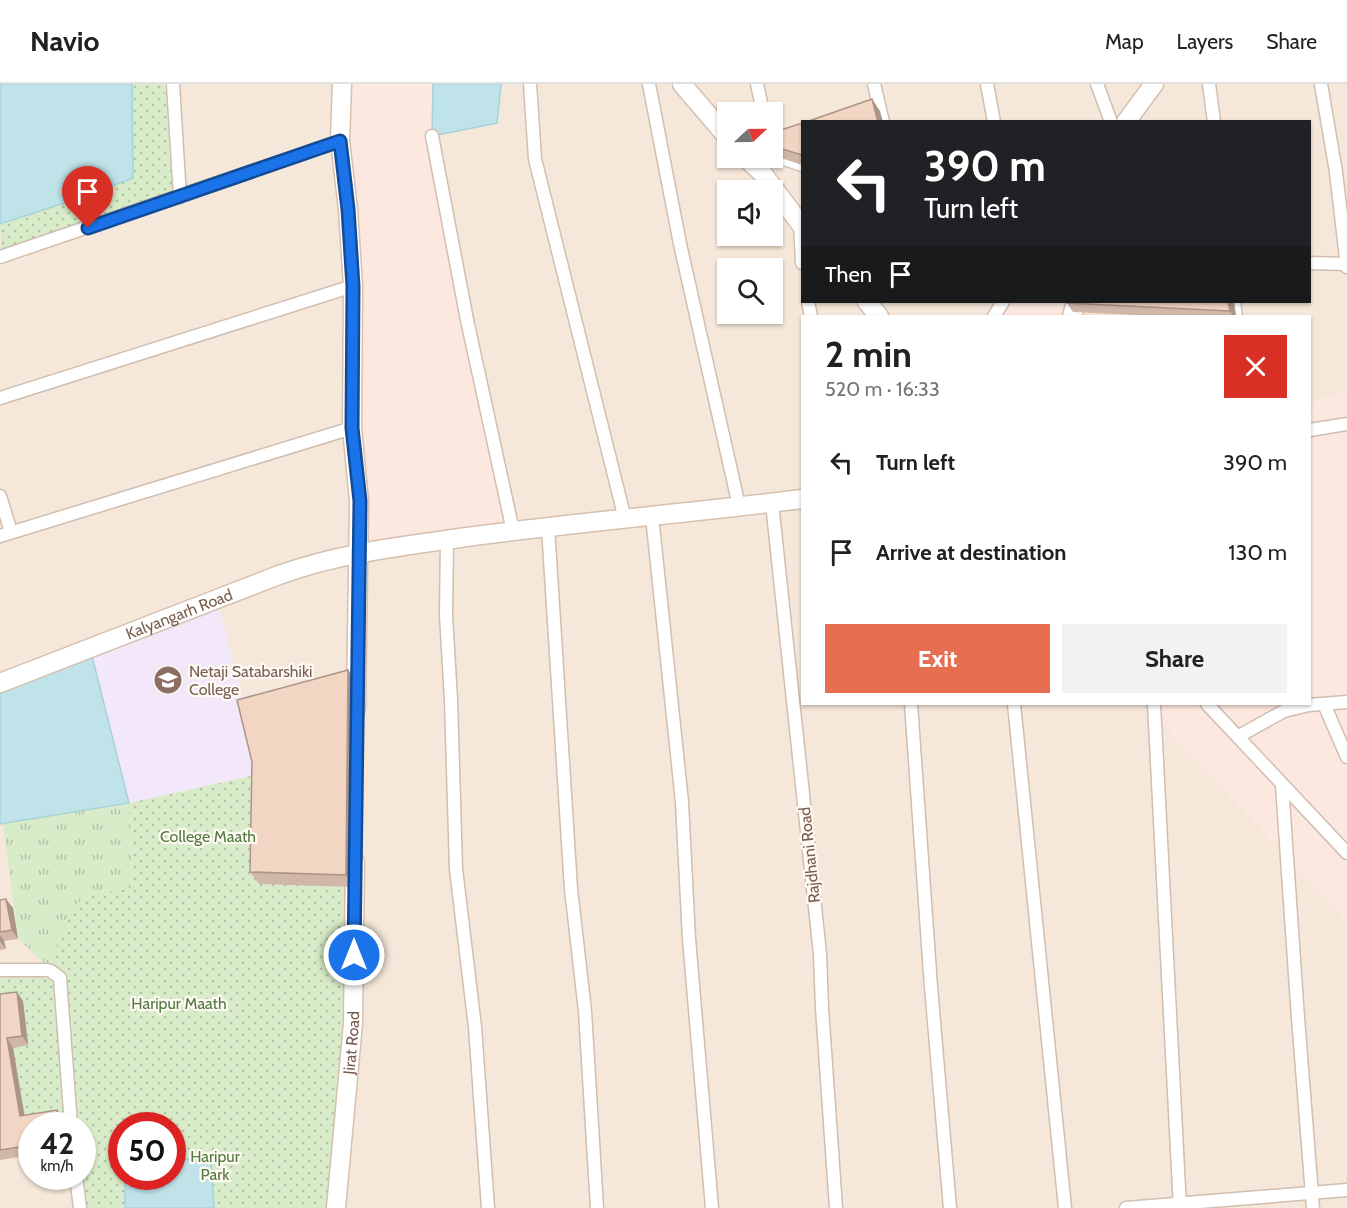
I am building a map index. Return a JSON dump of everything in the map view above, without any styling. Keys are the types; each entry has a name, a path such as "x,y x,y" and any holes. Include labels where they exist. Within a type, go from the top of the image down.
{"main road":[{"path":"342,84 340,141 348,209 353,286 352,428 360,501 356,729"},
{"path":"682,84 717,123"},
{"path":"1127,120 1154,84"},
{"path":"771,168 801,224"},
{"path":"868,303 878,315"},
{"name":"Kalyangarh Road","path":"0,682 324,560 513,531 801,499"},
{"name":"Jirat Road","path":"336,1208 353,1023 355,842"}],"street":[{"path":"173,84 180,197"},
{"path":"530,84 535,159 625,519"},
{"path":"649,84 680,244 739,506"},
{"path":"757,84 761,102"},
{"path":"873,84 882,120"},
{"path":"987,84 993,120"},
{"path":"1098,84 1110,120"},
{"path":"1209,84 1214,120"},
{"path":"1311,263 1347,265 1336,172 1321,84"},
{"path":"432,136 467,320 513,531"},
{"path":"0,257 340,141"},
{"path":"783,163 801,165"},
{"path":"0,398 353,286"},
{"path":"1311,430 1347,424"},
{"path":"0,496 5,534 352,428"},
{"name":"Rajdhani Road","path":"772,503 819,954 836,1208"},
{"path":"652,516 682,802 690,939 712,1208"},
{"path":"548,527 571,889 585,1011 597,1208"},
{"path":"447,540 446,615 452,700 456,869 475,1027 488,1208"},
{"path":"1311,705 1347,702"},
{"path":"1323,704 1347,757"},
{"path":"911,705 931,987 950,1208"},
{"path":"1014,705 1065,1208"},
{"path":"1154,705 1180,1206"},
{"path":"1208,705 1347,853"},
{"path":"1239,736 1296,706"},
{"path":"1282,785 1314,1208"},
{"path":"0,970 47,970 60,978 69,1112"},
{"path":"78,1190 80,1208"},
{"path":"1126,1208 1180,1206 1347,1190"}],"shaded area":[{"path":"0,84 1347,84 1347,1208 0,1208"},
{"path":"341,84 433,84 432,136 513,531 359,553"},
{"path":"1002,303 1076,303 1072,315 995,315"},
{"path":"1347,392 1347,932 1346,921 1180,743 1148,705 1311,705 1311,402"},
{"name":"Netaji Satabarshiki College","path":"217,598 261,774 129,803 90,648"}],"green space":[{"path":"132,84 165,84 173,197 2,256 0,224 133,178"},
{"name":"Haripur Maath","path":"261,774 354,887 336,1208 80,1208 78,1190 96,1190 96,1112 24,1112 13,1048 0,1004 0,970 55,973 54,958 71,910 79,902 93,895 132,888 129,803"},
{"path":"129,803 132,888 100,893 67,919 53,959 56,974 18,939 3,824"}],"water":[{"path":"0,84 132,84 133,178 0,224"},
{"path":"433,84 501,84 497,123 432,136"},
{"path":"90,648 129,803 0,824 0,683"},
{"path":"186,1159 211,1160 214,1208 125,1208 125,1190 186,1190"}],"building":[{"path":"872,99 877,120 812,120"},
{"path":"801,123 801,155 783,149 783,129"},
{"path":"1067,303 1228,303 1230,311"},
{"path":"348,670 346,875 250,872 252,762 237,700"},
{"path":"6,899 12,930 0,932 0,900"},
{"path":"17,992 22,1036 7,1038 19,1112 18,1147 0,1150 0,994"}],"place":[{"name":"Netaji Satabarshiki College","path":"168,680"}],"route":[{"path":"88,228 340,141 348,209 353,286 352,428 360,501 354,955"}],"park label":[{"name":"College Maath","path":"208,836"},
{"name":"Haripur Park","path":"215,1165"}]}
